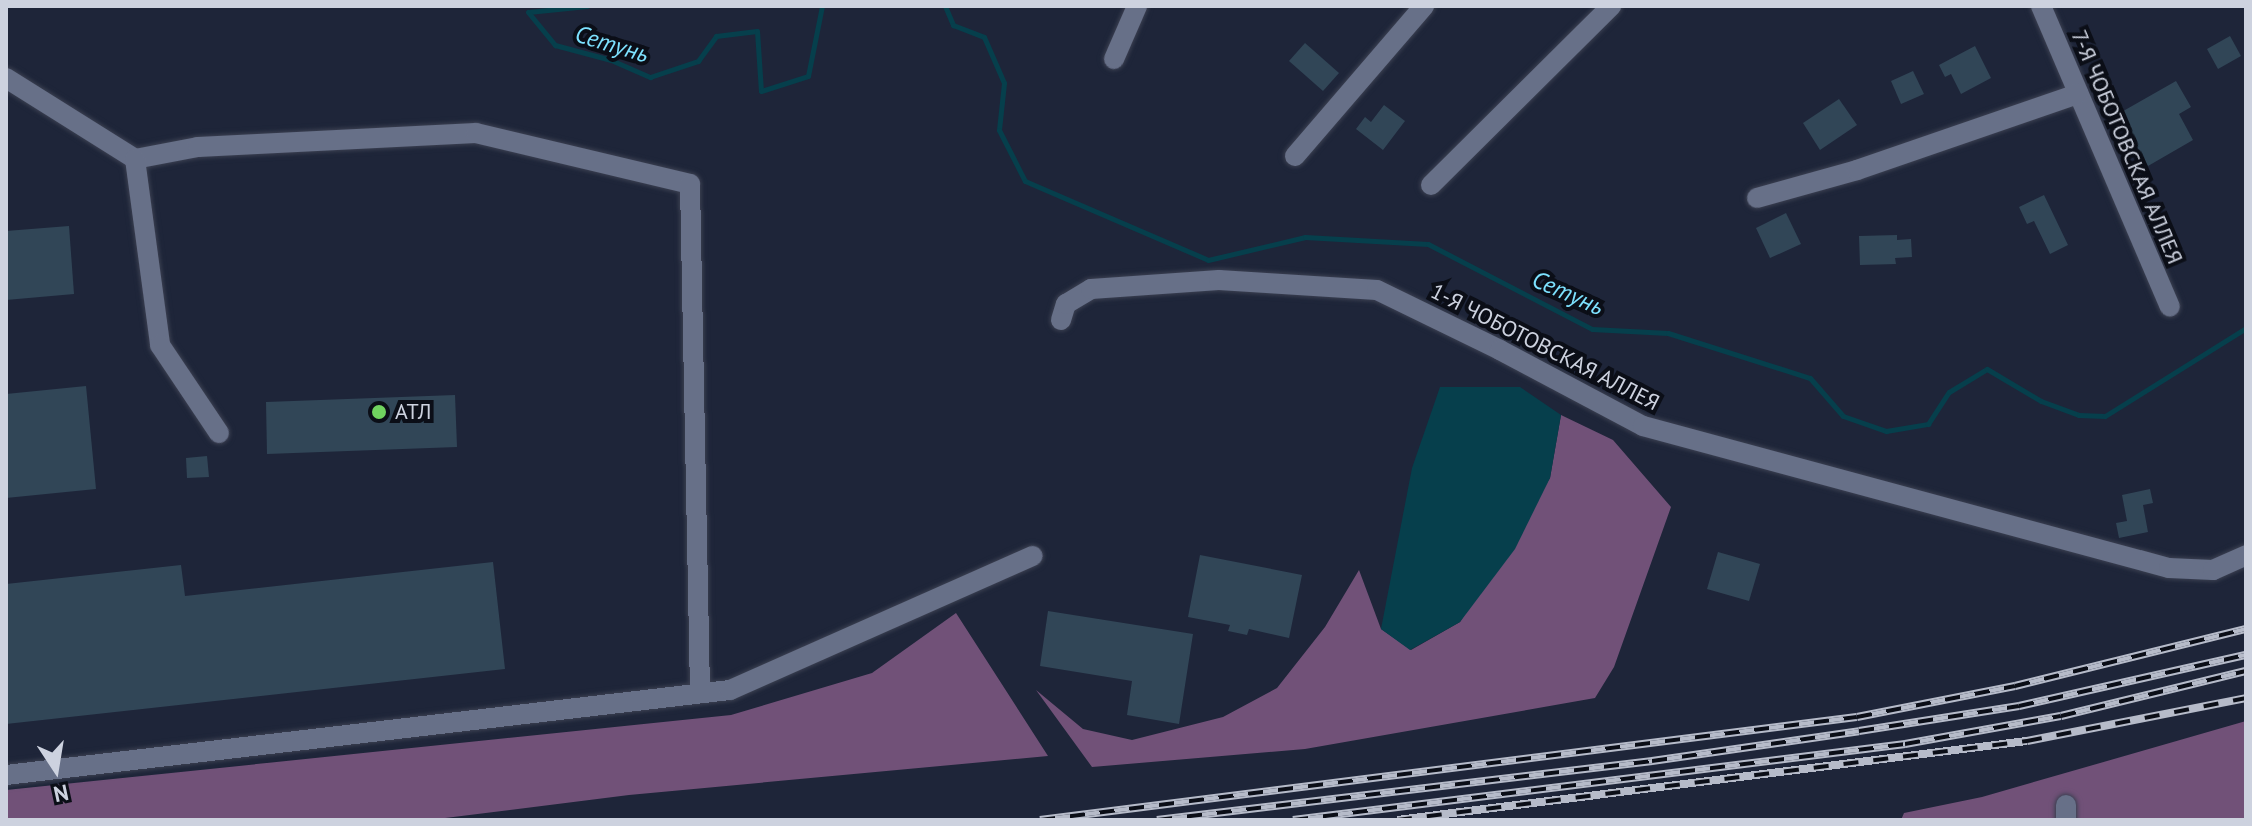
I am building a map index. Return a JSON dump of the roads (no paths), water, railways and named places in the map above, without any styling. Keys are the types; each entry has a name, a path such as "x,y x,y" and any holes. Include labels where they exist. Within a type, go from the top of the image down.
{"street":[{"path":"1114,59 1137,6"},
{"path":"1295,156 1424,6"},
{"name":"7-Я ЧОБОТОВСКАЯ АЛЛЕЯ","path":"2041,6 2170,307"},
{"path":"1431,185 1604,9"},
{"path":"6,78 135,159 198,147 476,133 690,184 700,693"},
{"path":"1757,198 1857,170 2078,94"},
{"path":"135,159 160,345 219,433"},
{"name":"1-Я ЧОБОТОВСКАЯ АЛЛЕЯ","path":"1061,320 1066,304 1091,289 1219,280 1377,290 1500,350 1643,426 2169,568 2213,570 2246,555"},
{"path":"6,775 730,690 1033,556"}],"water":[{"path":"1440,387 1520,387 1561,415 1550,478 1515,549 1460,622 1410,650 1381,629 1412,468"}],"waterway":[{"name":"Сетунь","path":"587,6 528,12 555,45 611,60 650,77 698,61 716,36 757,31 761,91 808,76 822,6"},
{"name":"Сетунь","path":"945,6 953,25 984,37 1004,83 999,130 1025,181 1208,260 1305,237 1428,244 1592,329 1668,333 1810,378 1843,416 1886,431 1928,424 1949,392 1987,369 2041,401 2079,415 2105,416 2246,328"}],"railway":[{"path":"1040,820 1857,717 2015,686 2246,629"},
{"path":"1157,820 1652,761 1859,731 2019,706 2246,655"},
{"path":"1293,820 1905,744 2061,716 2246,671"},
{"path":"1397,820 2027,741 2246,698"}],"place":[{"name":"АТЛ","path":"379,412"}]}
